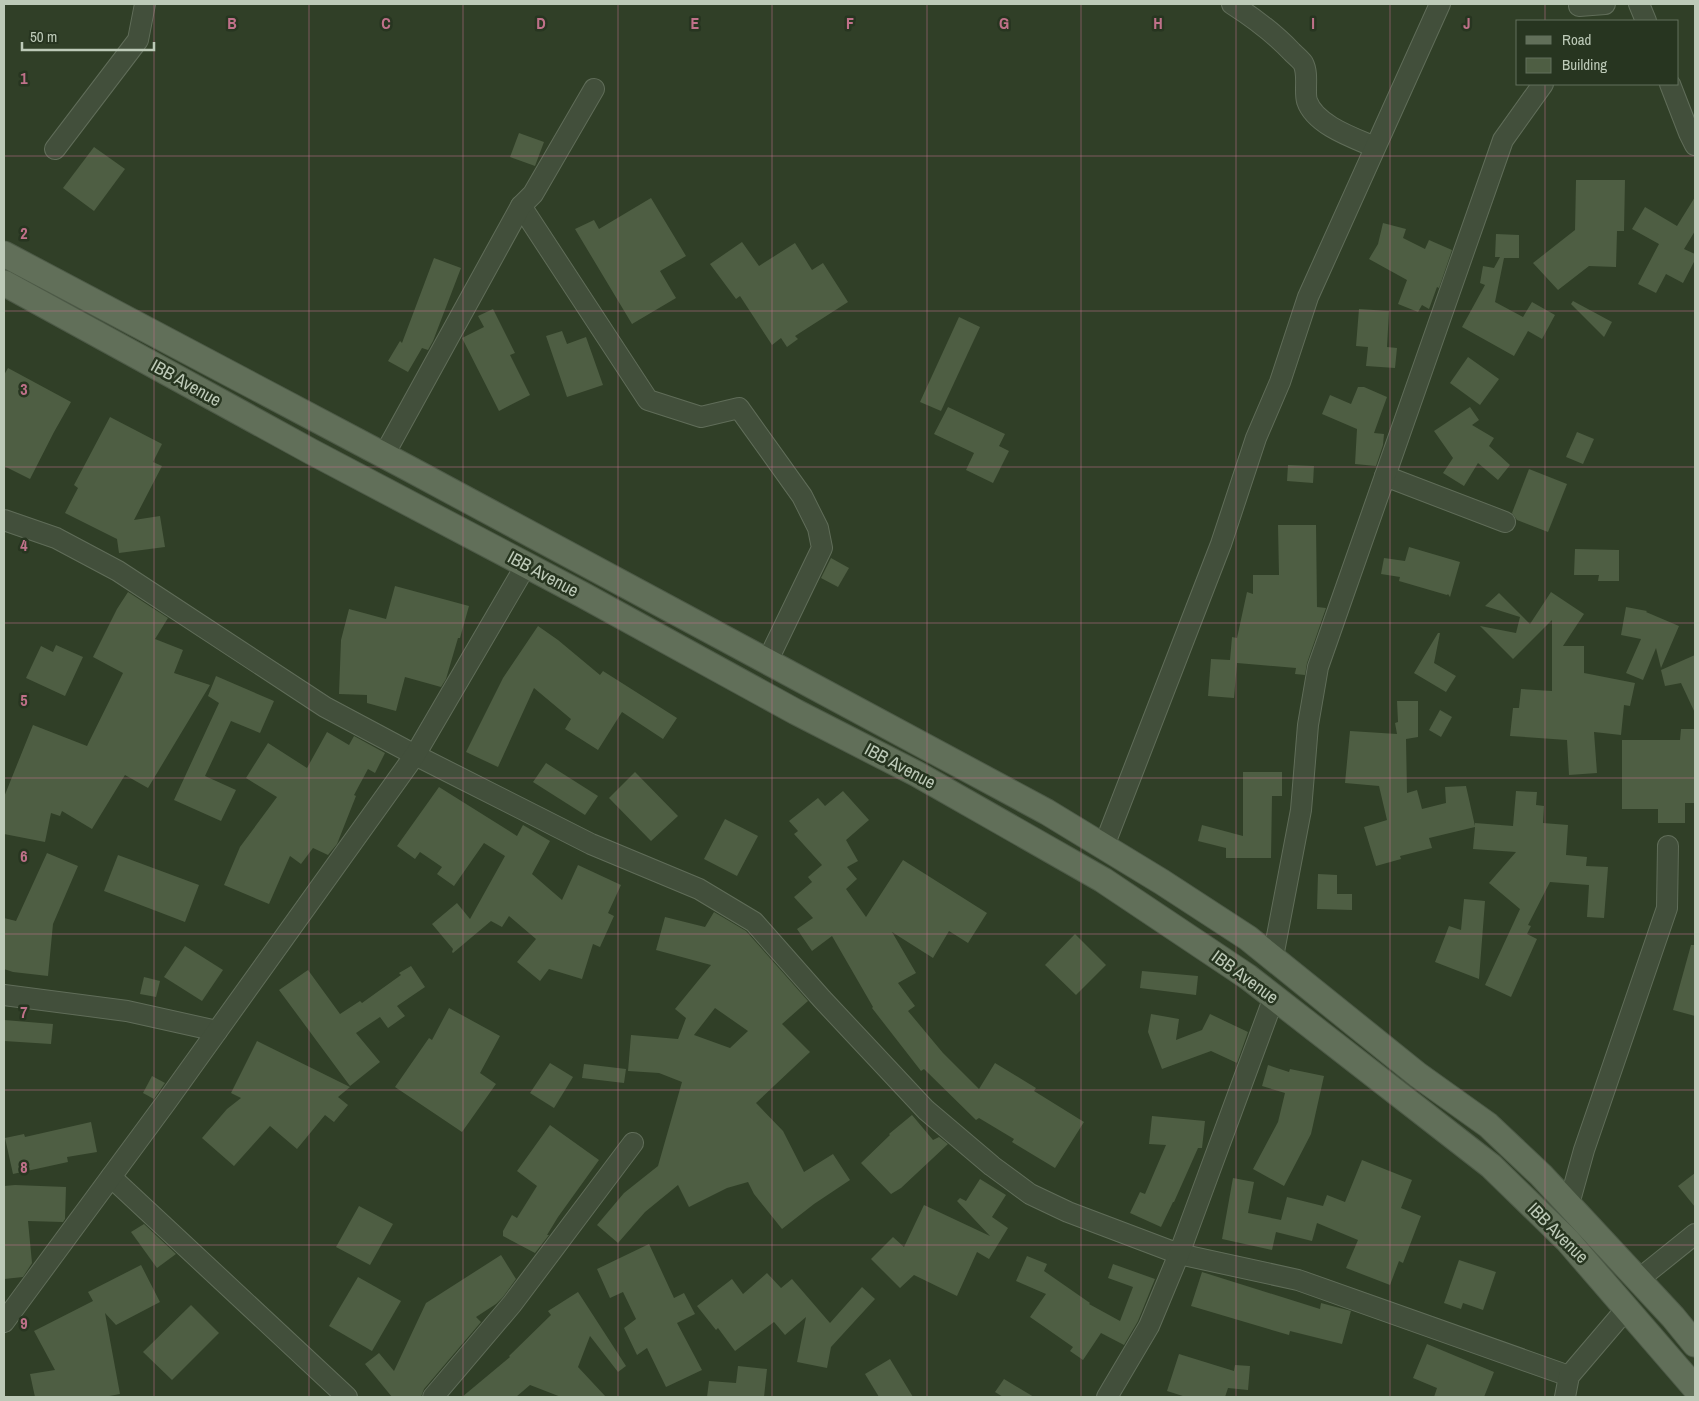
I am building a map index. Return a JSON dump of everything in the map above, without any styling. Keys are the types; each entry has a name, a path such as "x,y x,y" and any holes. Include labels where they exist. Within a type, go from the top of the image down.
{"main road":[{"path":"4,254 1047,812 1240,933 1418,1074 1488,1125 1569,1204 1695,1344"},
{"name":"IBB Avenue","path":"4,284 796,712 917,774 1103,880 1248,977 1491,1166 1568,1240 1695,1388"}],"street":[{"path":"55,148 138,40 145,4"},
{"path":"1232,4 1258,20 1303,63 1308,84 1307,100 1314,112 1328,125 1375,148"},
{"path":"1104,846 1221,544 1256,438 1280,382 1308,297 1440,4"},
{"path":"1577,10 1605,4"},
{"path":"1639,4 1646,20"},
{"path":"1273,958 1301,810 1308,726 1318,667 1503,140 1542,85"},
{"path":"1670,85 1693,137"},
{"path":"384,456 521,206 533,194 594,89"},
{"path":"521,206 648,400 701,417 739,408 802,496 818,528 822,548 767,662"},
{"path":"1385,476 1505,522"},
{"path":"4,520 56,538 118,571 325,707 591,844 699,889 754,922 822,999 926,1110 992,1166 1030,1194 1068,1212 1179,1254 1298,1280 1569,1376"},
{"path":"4,1322 218,1031 415,755 526,565"},
{"path":"1569,1204 1584,1150 1667,908 1668,846"},
{"path":"4,995 127,1011 218,1031"},
{"path":"1108,1397 1148,1326 1179,1254 1274,997"},
{"path":"432,1397 512,1304 633,1143"},
{"path":"111,1177 347,1397"},
{"path":"1638,1279 1695,1234"},
{"path":"1565,1397 1569,1376 1627,1308"}],"building":[{"path":"519,133 544,142 535,166 510,157"},
{"path":"94,147 125,169 94,211 63,188"},
{"path":"1576,180 1625,180 1624,231 1617,231 1616,267 1589,266 1558,290 1533,263 1575,230"},
{"path":"1695,197 1695,231 1684,249 1695,254 1695,260 1683,283 1666,274 1656,293 1638,284 1659,244 1632,229 1645,207 1677,226"},
{"path":"651,198 686,256 660,271 676,298 632,324 575,229 594,220 599,229"},
{"path":"1383,223 1406,229 1403,238 1425,249 1429,240 1452,250 1439,288 1437,287 1429,309 1422,305 1418,312 1398,304 1407,280 1369,259 1378,244"},
{"path":"1496,234 1519,235 1519,258 1504,258 1495,302 1523,317 1532,302 1555,315 1542,339 1528,331 1514,356 1462,327 1485,285 1480,283 1483,266 1494,268 1500,257 1495,257"},
{"path":"742,242 759,266 795,243 812,270 823,263 848,302 795,336 798,339 787,347 781,338 772,345 740,296 736,299 710,264"},
{"path":"434,258 461,268 433,341 428,350 422,348 408,372 388,361 400,341 402,343"},
{"path":"1573,301 1612,322 1604,337 1571,304"},
{"path":"493,309 515,353 510,355 530,395 499,411 462,338 484,327 478,316"},
{"path":"1359,309 1389,311 1387,347 1397,348 1395,368 1366,366 1368,347 1356,346"},
{"path":"959,317 980,327 941,411 920,402"},
{"path":"562,331 567,344 586,337 603,385 567,397 546,336"},
{"path":"1468,357 1499,379 1480,405 1450,383"},
{"path":"8,368 71,402 30,479 4,466 4,375"},
{"path":"1358,387 1364,387 1387,397 1374,433 1384,434 1383,445 1376,466 1355,464 1357,429 1322,414 1330,395 1351,404"},
{"path":"948,407 1005,434 999,446 1009,451 993,483 966,470 974,453 934,434"},
{"path":"1470,407 1479,420 1472,425 1494,438 1489,446 1510,465 1498,480 1478,463 1464,486 1443,473 1453,458 1434,431"},
{"path":"110,417 162,444 153,462 162,466 134,520 160,516 165,547 119,553 117,539 65,513 78,488 74,485"},
{"path":"1577,432 1594,439 1583,464 1566,457"},
{"path":"1288,465 1314,466 1313,483 1287,481"},
{"path":"1529,469 1567,484 1548,532 1517,520 1512,513"},
{"path":"1278,525 1316,525 1317,607 1326,608 1307,663 1305,675 1295,674 1296,668 1237,663 1234,698 1208,696 1211,659 1230,660 1232,637 1237,638 1247,592 1253,594 1253,575 1279,575"},
{"path":"1409,547 1460,562 1450,597 1448,594 1399,581 1400,577 1381,574 1384,558 1405,561"},
{"path":"1575,549 1619,550 1619,581 1598,581 1599,575 1574,575"},
{"path":"831,558 849,568 838,587 821,578"},
{"path":"395,586 469,606 446,679 441,687 405,677 396,711 367,703 367,695 339,694 341,640 349,609 386,619"},
{"path":"128,592 168,618 155,639 183,650 174,673 210,685 148,788 125,775 92,829 62,811 60,816 51,813 45,842 4,834 4,797 33,725 87,746 123,673 93,657 117,609"},
{"path":"1551,592 1584,614 1563,646 1584,646 1584,673 1635,683 1630,706 1624,705 1621,735 1594,732 1597,773 1569,775 1567,740 1510,736 1513,708 1519,708 1521,689 1552,691 1552,620 1513,659 1480,626 1516,633 1520,617 1485,606 1499,593 1530,624"},
{"path":"1626,607 1647,611 1679,626 1661,668 1656,648 1643,680 1626,673 1641,639 1621,635"},
{"path":"538,626 600,675 603,671 677,718 663,739 622,712 598,750 565,729 571,719 534,688 498,767 466,752 503,678"},
{"path":"1438,633 1440,633 1434,663 1456,676 1446,692 1414,673"},
{"path":"56,645 83,657 65,696 26,678 41,646 53,652"},
{"path":"1695,655 1695,713 1681,683 1665,686 1661,670"},
{"path":"216,676 274,701 260,733 231,721 205,776 236,790 221,821 174,800 219,703 208,696"},
{"path":"1397,701 1418,701 1418,737 1406,739 1407,793 1417,790 1422,809 1446,803 1445,787 1466,786 1475,826 1475,823 1513,826 1516,791 1537,792 1536,805 1544,806 1543,823 1568,825 1566,855 1587,857 1586,866 1608,867 1604,918 1587,917 1589,885 1550,882 1528,925 1531,926 1527,934 1537,939 1511,997 1485,985 1520,909 1489,883 1516,852 1473,849 1475,827 1429,838 1432,848 1400,856 1401,859 1376,866 1364,827 1387,820 1379,786 1345,783 1350,731 1397,734 1395,723 1398,722"},
{"path":"1440,710 1452,717 1441,737 1429,730"},
{"path":"1681,729 1695,729 1695,803 1685,803 1685,823 1658,823 1658,809 1622,809 1622,740 1680,740"},
{"path":"327,732 349,745 354,736 385,753 375,773 368,769 354,795 356,796 337,844 328,855 313,848 301,864 290,856 269,904 224,885 240,847 277,797 246,778 268,743 307,768"},
{"path":"546,763 598,796 585,815 533,782"},
{"path":"635,772 678,816 651,841 609,798"},
{"path":"1243,772 1282,772 1282,796 1272,796 1271,858 1226,858 1226,848 1198,841 1202,825 1243,836"},
{"path":"439,787 517,836 523,825 550,841 532,874 562,900 578,865 621,885 608,913 614,916 600,947 593,944 582,979 549,969 540,981 517,962 536,939 509,916 502,927 491,921 452,952 453,949 432,924 457,903 470,919 505,856 484,843 454,886 437,874 442,867 420,852 415,859 397,846"},
{"path":"843,791 869,820 846,840 858,861 847,867 857,879 846,889 866,917 903,860 987,913 968,943 949,931 933,958 892,932 916,973 898,983 915,1006 908,1011 943,1053 979,1089 995,1063 1036,1088 1034,1091 1084,1122 1055,1168 1012,1142 1014,1139 979,1118 976,1120 924,1069 921,1071 872,1008 832,936 812,951 797,929 813,918 794,897 812,882 808,877 822,865 794,834 798,831 789,821 818,798 825,806"},
{"path":"725,819 758,836 737,876 704,859"},
{"path":"47,853 78,866 53,924 48,976 13,972 4,969 4,918 16,921"},
{"path":"118,855 199,885 185,922 104,891"},
{"path":"1318,874 1337,875 1337,894 1352,894 1352,910 1317,909"},
{"path":"1464,899 1485,901 1479,979 1435,962 1449,926 1461,930"},
{"path":"714,912 746,931 808,1001 782,1024 810,1052 756,1103 783,1131 804,1172 833,1154 850,1180 814,1204 782,1229 754,1194 748,1182 727,1188 689,1207 678,1185 645,1212 618,1243 597,1225 624,1193 658,1166 682,1082 659,1073 628,1071 631,1035 678,1039 686,1018 675,1009 711,965 656,950 665,917 705,927","holes":["715,1008 748,1031 730,1048 694,1035"]},
{"path":"1075,934 1106,965 1076,995 1045,965"},
{"path":"1691,945 1695,945 1695,1016 1673,1010"},
{"path":"185,946 223,970 202,1001 164,977"},
{"path":"411,966 425,987 397,1006 405,1016 388,1028 380,1017 356,1033 380,1062 350,1086 279,990 308,970 340,1014 360,1001 362,1003 401,975 399,973"},
{"path":"1142,971 1198,976 1196,995 1140,988"},
{"path":"144,977 160,981 156,997 140,994"},
{"path":"449,1008 500,1036 480,1073 496,1084 462,1132 395,1087 429,1038 432,1040"},
{"path":"1151,1014 1179,1019 1176,1040 1202,1030 1210,1014 1248,1032 1237,1063 1211,1051 1162,1069 1148,1032"},
{"path":"4,1020 53,1024 51,1044 4,1041"},
{"path":"257,1041 350,1087 338,1097 348,1105 334,1122 325,1115 297,1149 270,1126 234,1166 202,1138 227,1109 241,1098 231,1093"},
{"path":"550,1063 573,1077 554,1108 530,1093"},
{"path":"584,1064 626,1069 624,1083 582,1078"},
{"path":"1268,1065 1289,1072 1290,1069 1324,1076 1311,1134 1284,1186 1253,1169 1278,1122 1285,1093 1262,1086"},
{"path":"152,1076 165,1083 154,1099 143,1093"},
{"path":"912,1115 933,1140 939,1137 948,1144 901,1188 891,1194 861,1163 889,1134"},
{"path":"1152,1116 1205,1121 1202,1148 1198,1148 1161,1227 1130,1213 1140,1192 1145,1194 1166,1145 1149,1144"},
{"path":"91,1122 97,1152 67,1157 68,1162 13,1174 5,1138 24,1134 25,1137"},
{"path":"550,1125 599,1160 535,1253 503,1236 503,1231 512,1215 517,1218 537,1186 517,1171"},
{"path":"1362,1160 1412,1180 1401,1208 1421,1216 1403,1263 1399,1261 1390,1285 1346,1268 1358,1240 1317,1223 1312,1241 1276,1232 1272,1250 1222,1239 1233,1178 1254,1182 1248,1213 1281,1220 1287,1197 1323,1206 1327,1195 1345,1202"},
{"path":"1695,1173 1695,1207 1678,1186"},
{"path":"980,1179 1006,1195 992,1217 1008,1228 989,1259 977,1252 957,1296 914,1275 900,1288 871,1259 893,1237 904,1247 924,1205 990,1236 957,1201 960,1198 966,1201"},
{"path":"4,1186 66,1187 65,1219 63,1222 28,1221 32,1263 23,1277 4,1279"},
{"path":"359,1206 393,1224 370,1265 336,1247"},
{"path":"144,1224 176,1254 157,1268 131,1232"},
{"path":"649,1244 674,1298 684,1293 695,1314 677,1323 702,1370 666,1387 647,1348 637,1355 624,1328 636,1319 623,1292 610,1298 597,1269"},
{"path":"501,1255 516,1279 503,1297 476,1317 481,1322 424,1389 421,1397 392,1397 365,1364 379,1353 394,1371 426,1303"},
{"path":"1027,1256 1047,1264 1044,1271 1089,1304 1120,1321 1133,1287 1108,1278 1113,1264 1155,1279 1138,1321 1124,1345 1101,1333 1083,1360 1070,1351 1073,1347 1030,1317 1046,1294 1016,1281"},
{"path":"1459,1260 1496,1272 1483,1310 1463,1303 1461,1309 1444,1303"},
{"path":"141,1265 160,1302 116,1325 105,1313 120,1394 104,1397 35,1397 30,1374 55,1370 34,1331 93,1301 88,1292"},
{"path":"1202,1272 1320,1309 1321,1303 1351,1311 1342,1344 1290,1331 1289,1335 1191,1306"},
{"path":"767,1273 781,1288 792,1279 830,1323 862,1287 875,1299 831,1347 827,1368 797,1362 806,1317 785,1335 774,1322 735,1351 718,1328 716,1330 697,1306 732,1279 743,1294"},
{"path":"358,1277 401,1301 372,1351 329,1326"},
{"path":"578,1292 626,1366 618,1372 590,1336 578,1367 606,1397 561,1397 530,1385 516,1397 462,1397 510,1357 551,1315 548,1311"},
{"path":"191,1305 219,1333 172,1380 143,1352"},
{"path":"1427,1344 1494,1372 1484,1397 1434,1397 1437,1388 1413,1378"},
{"path":"1179,1354 1234,1371 1235,1365 1250,1366 1248,1390 1228,1388 1225,1397 1186,1397 1167,1391"},
{"path":"890,1359 913,1397 879,1397 865,1374"},
{"path":"738,1366 767,1369 764,1397 707,1397 709,1381 736,1383"},
{"path":"1004,1379 1034,1397 1003,1397 995,1392"}]}
